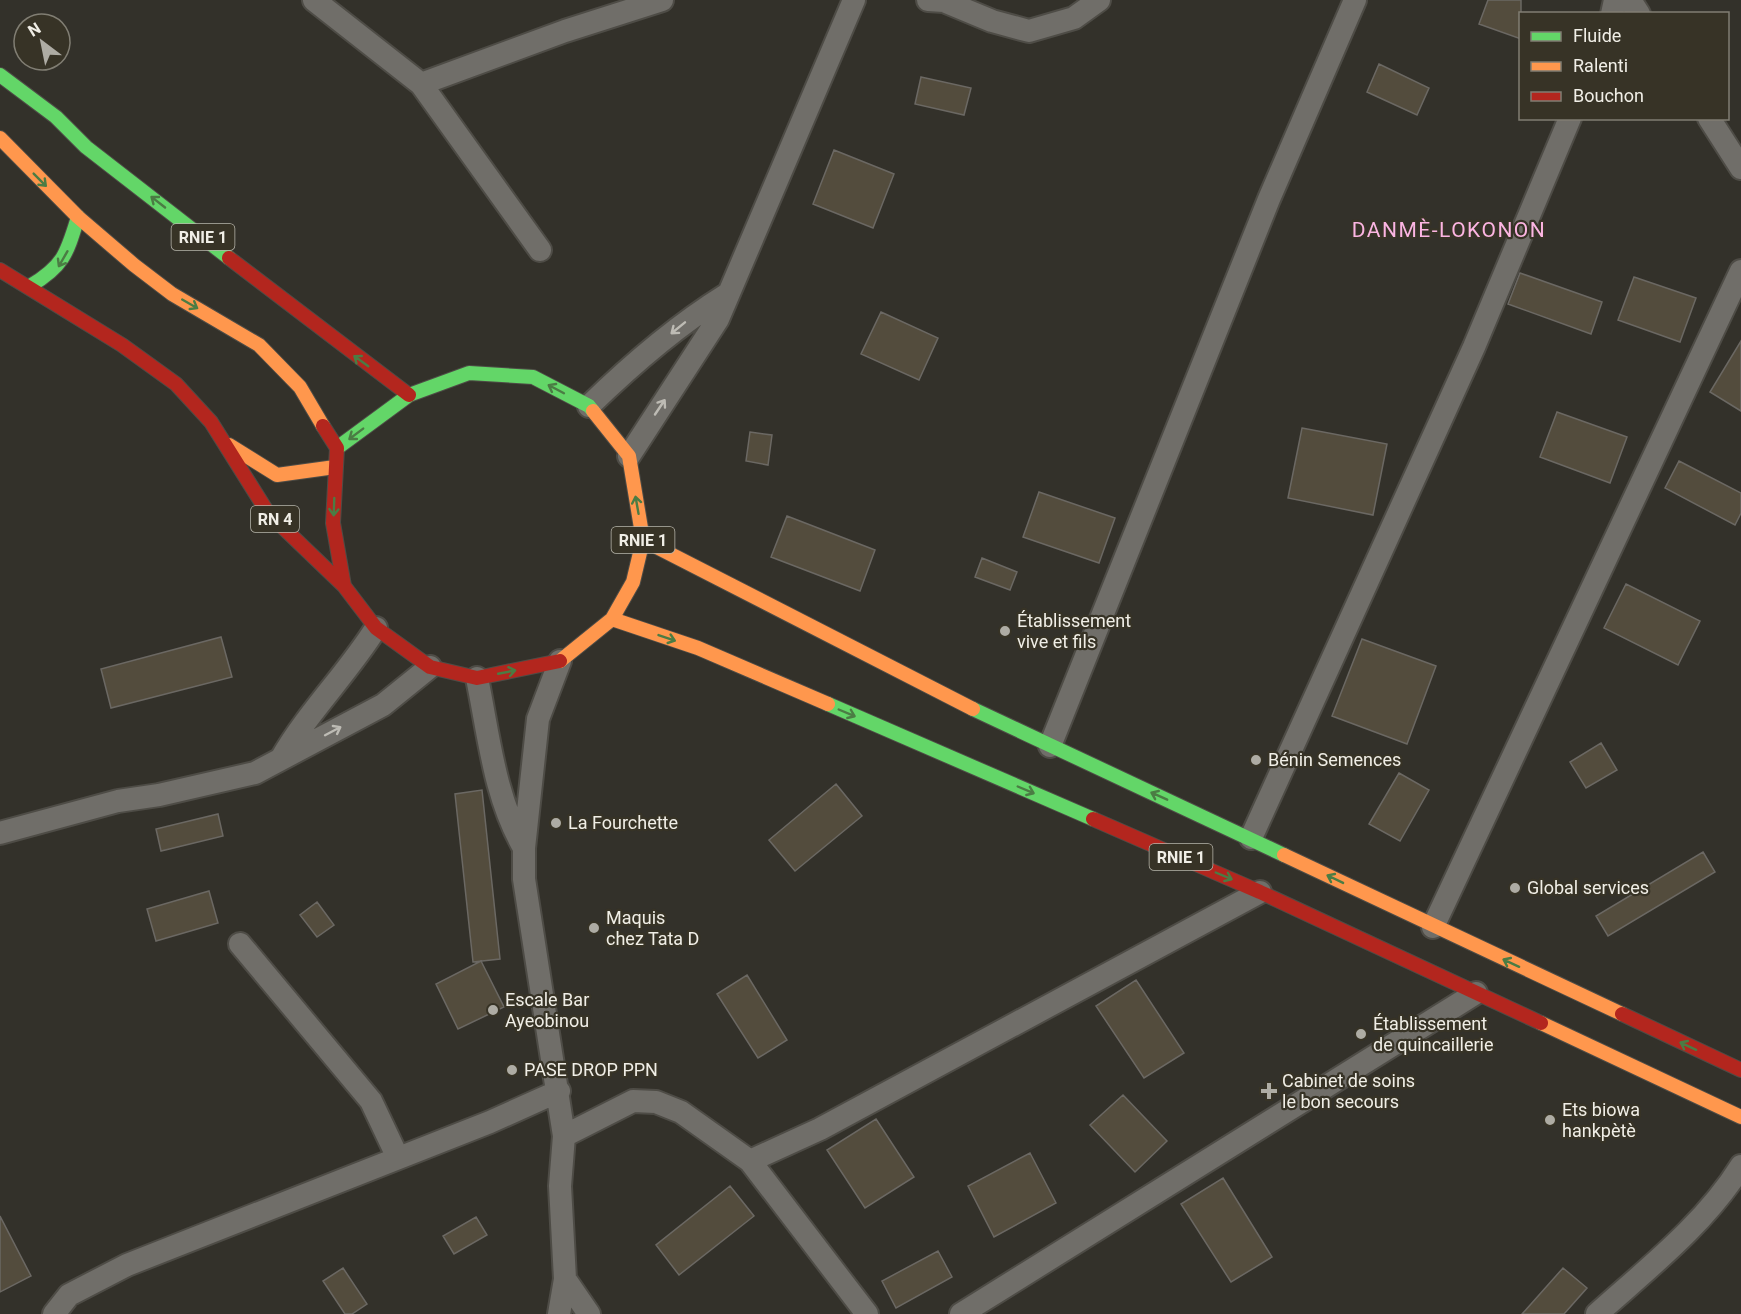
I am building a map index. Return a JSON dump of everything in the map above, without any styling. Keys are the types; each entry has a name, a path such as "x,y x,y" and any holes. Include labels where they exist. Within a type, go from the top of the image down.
{"main road":[{"name":"RNIE 1","path":"0,75 56,117 86,147 343,347 409,395"},
{"path":"0,138 78,217 172,294 259,345 300,387 337,448"},
{"path":"30,286 52,274 66,259 78,217"},
{"name":"RN 4","path":"0,270 30,286 122,345 176,384 211,422 268,513 344,586"},
{"name":"RNIE 1","path":"469,373 532,377 589,406 628,456 644,540 633,582 612,619 560,661 477,678 430,667 376,628 344,586 333,523 337,448 409,395 469,373"},
{"name":"RN 4","path":"221,440 277,475 335,467"},
{"name":"RNIE 1","path":"644,540 926,687 1741,1070"},
{"name":"RNIE 1","path":"612,619 698,648 1260,892 1741,1117"}],"street":[{"path":"314,0 367,39 421,84 540,250"},
{"path":"421,84 565,31 662,0"},
{"path":"628,456 704,344 718,319 726,295 854,0"},
{"path":"928,0 944,1 992,21 1029,31 1074,18 1099,0"},
{"path":"1050,746 1269,200 1355,0"},
{"path":"1251,838 1474,347 1569,120"},
{"path":"1709,120 1741,168"},
{"path":"1433,927 1741,271"},
{"path":"589,406 687,321 726,295"},
{"path":"281,759 297,731 353,664 376,628"},
{"path":"559,1314 565,1280 560,1186 564,1136 559,1091 543,1010 540,967 524,879 524,848 538,718 560,661"},
{"path":"0,833 118,801 159,795 255,772 383,705 430,667"},
{"path":"477,678 500,796 509,821 524,848"},
{"path":"750,1161 820,1129 1260,892"},
{"path":"240,944 371,1101 398,1158"},
{"path":"961,1314 1476,993"},
{"path":"54,1314 69,1295 127,1265 398,1158 559,1091"},
{"path":"564,1136 633,1101 656,1102 681,1112 750,1161 867,1314"},
{"path":"1596,1314 1707,1211 1741,1166"},
{"path":"565,1280 589,1314"}],"building":[{"path":"1488,0 1521,0 1519,38 1479,24"},
{"path":"1379,64 1429,88 1417,115 1367,92"},
{"path":"921,77 971,88 964,115 915,104"},
{"path":"834,150 894,174 873,228 813,204"},
{"path":"1520,273 1602,302 1591,334 1508,304"},
{"path":"1634,277 1696,298 1680,342 1618,320"},
{"path":"881,312 938,338 919,380 861,354"},
{"path":"1741,341 1741,411 1710,392"},
{"path":"1557,412 1627,437 1610,483 1540,457"},
{"path":"1302,428 1387,444 1373,515 1288,498"},
{"path":"750,432 772,435 768,465 746,461"},
{"path":"1679,461 1741,493 1741,513 1735,525 1665,488"},
{"path":"1039,492 1115,518 1099,563 1023,537"},
{"path":"787,516 875,550 860,591 771,557"},
{"path":"982,558 1017,572 1010,590 975,577"},
{"path":"1626,584 1700,621 1678,665 1604,628"},
{"path":"221,637 232,677 111,708 101,669"},
{"path":"1362,639 1436,666 1407,744 1332,716"},
{"path":"1601,743 1617,770 1586,788 1570,762"},
{"path":"1399,773 1429,790 1400,841 1369,824"},
{"path":"836,784 862,816 795,871 769,840"},
{"path":"482,790 500,959 473,962 455,794"},
{"path":"218,814 223,836 161,851 156,829"},
{"path":"1703,852 1715,872 1608,936 1596,916"},
{"path":"209,891 218,923 156,941 147,909"},
{"path":"317,902 334,925 317,937 300,915"},
{"path":"481,961 504,1007 458,1029 436,984"},
{"path":"747,975 787,1040 758,1058 717,994"},
{"path":"1136,980 1184,1053 1144,1078 1096,1006"},
{"path":"1123,1095 1167,1141 1135,1172 1090,1125"},
{"path":"876,1119 914,1177 865,1208 827,1150"},
{"path":"1030,1153 1056,1203 994,1237 968,1186"},
{"path":"1223,1178 1272,1257 1231,1282 1181,1204"},
{"path":"730,1186 754,1216 679,1275 656,1245"},
{"path":"0,1216 31,1276 0,1292"},
{"path":"476,1217 487,1235 454,1254 443,1236"},
{"path":"938,1251 952,1277 896,1308 882,1281"},
{"path":"343,1268 367,1304 352,1314 345,1314 323,1281"},
{"path":"1563,1268 1587,1288 1564,1314 1522,1314"}],"traffic: fast":[{"path":"0,75 56,117 86,147 229,258"},
{"path":"30,286 50,272 63,258 78,217"},
{"path":"337,448 409,395 469,373 533,377 589,406 593,411"},
{"path":"828,704 1093,819"},
{"path":"973,709 1284,855"}],"traffic: slow":[{"path":"0,138 78,217 134,265 172,294 259,345 300,387 323,426"},
{"path":"560,661 612,619 633,582 643,540 629,456 593,411"},
{"path":"229,445 277,475 335,467"},
{"path":"643,540 973,709"},
{"path":"612,619 698,648 828,704"},
{"path":"1284,855 1622,1014"},
{"path":"1541,1023 1741,1117"}],"traffic: jam":[{"path":"229,258 409,395"},
{"path":"0,270 122,345 176,384 211,422 268,513 344,586"},
{"path":"323,426 337,448 333,523 344,586 376,628 430,667 477,678 560,661"},
{"path":"1093,819 1260,892 1541,1023"},
{"path":"1622,1014 1741,1070"}],"place":[{"name":"Établissement vive et fils","path":"1005,631"},
{"name":"Bénin Semences","path":"1256,760"},
{"name":"La Fourchette","path":"556,823"},
{"name":"Global services","path":"1515,888"},
{"name":"Maquis chez Tata D","path":"594,928"},
{"name":"Escale Bar Ayeobinou","path":"493,1010"},
{"name":"Établissement de quincaillerie","path":"1361,1034"},
{"name":"PASE DROP PPN","path":"512,1070"},
{"name":"Cabinet de soins le bon secours","path":"1269,1091"},
{"name":"Ets biowa hankpètè","path":"1550,1120"}],"district":[{"name":"DANMÈ-LOKONON","path":"1449,230"}]}
